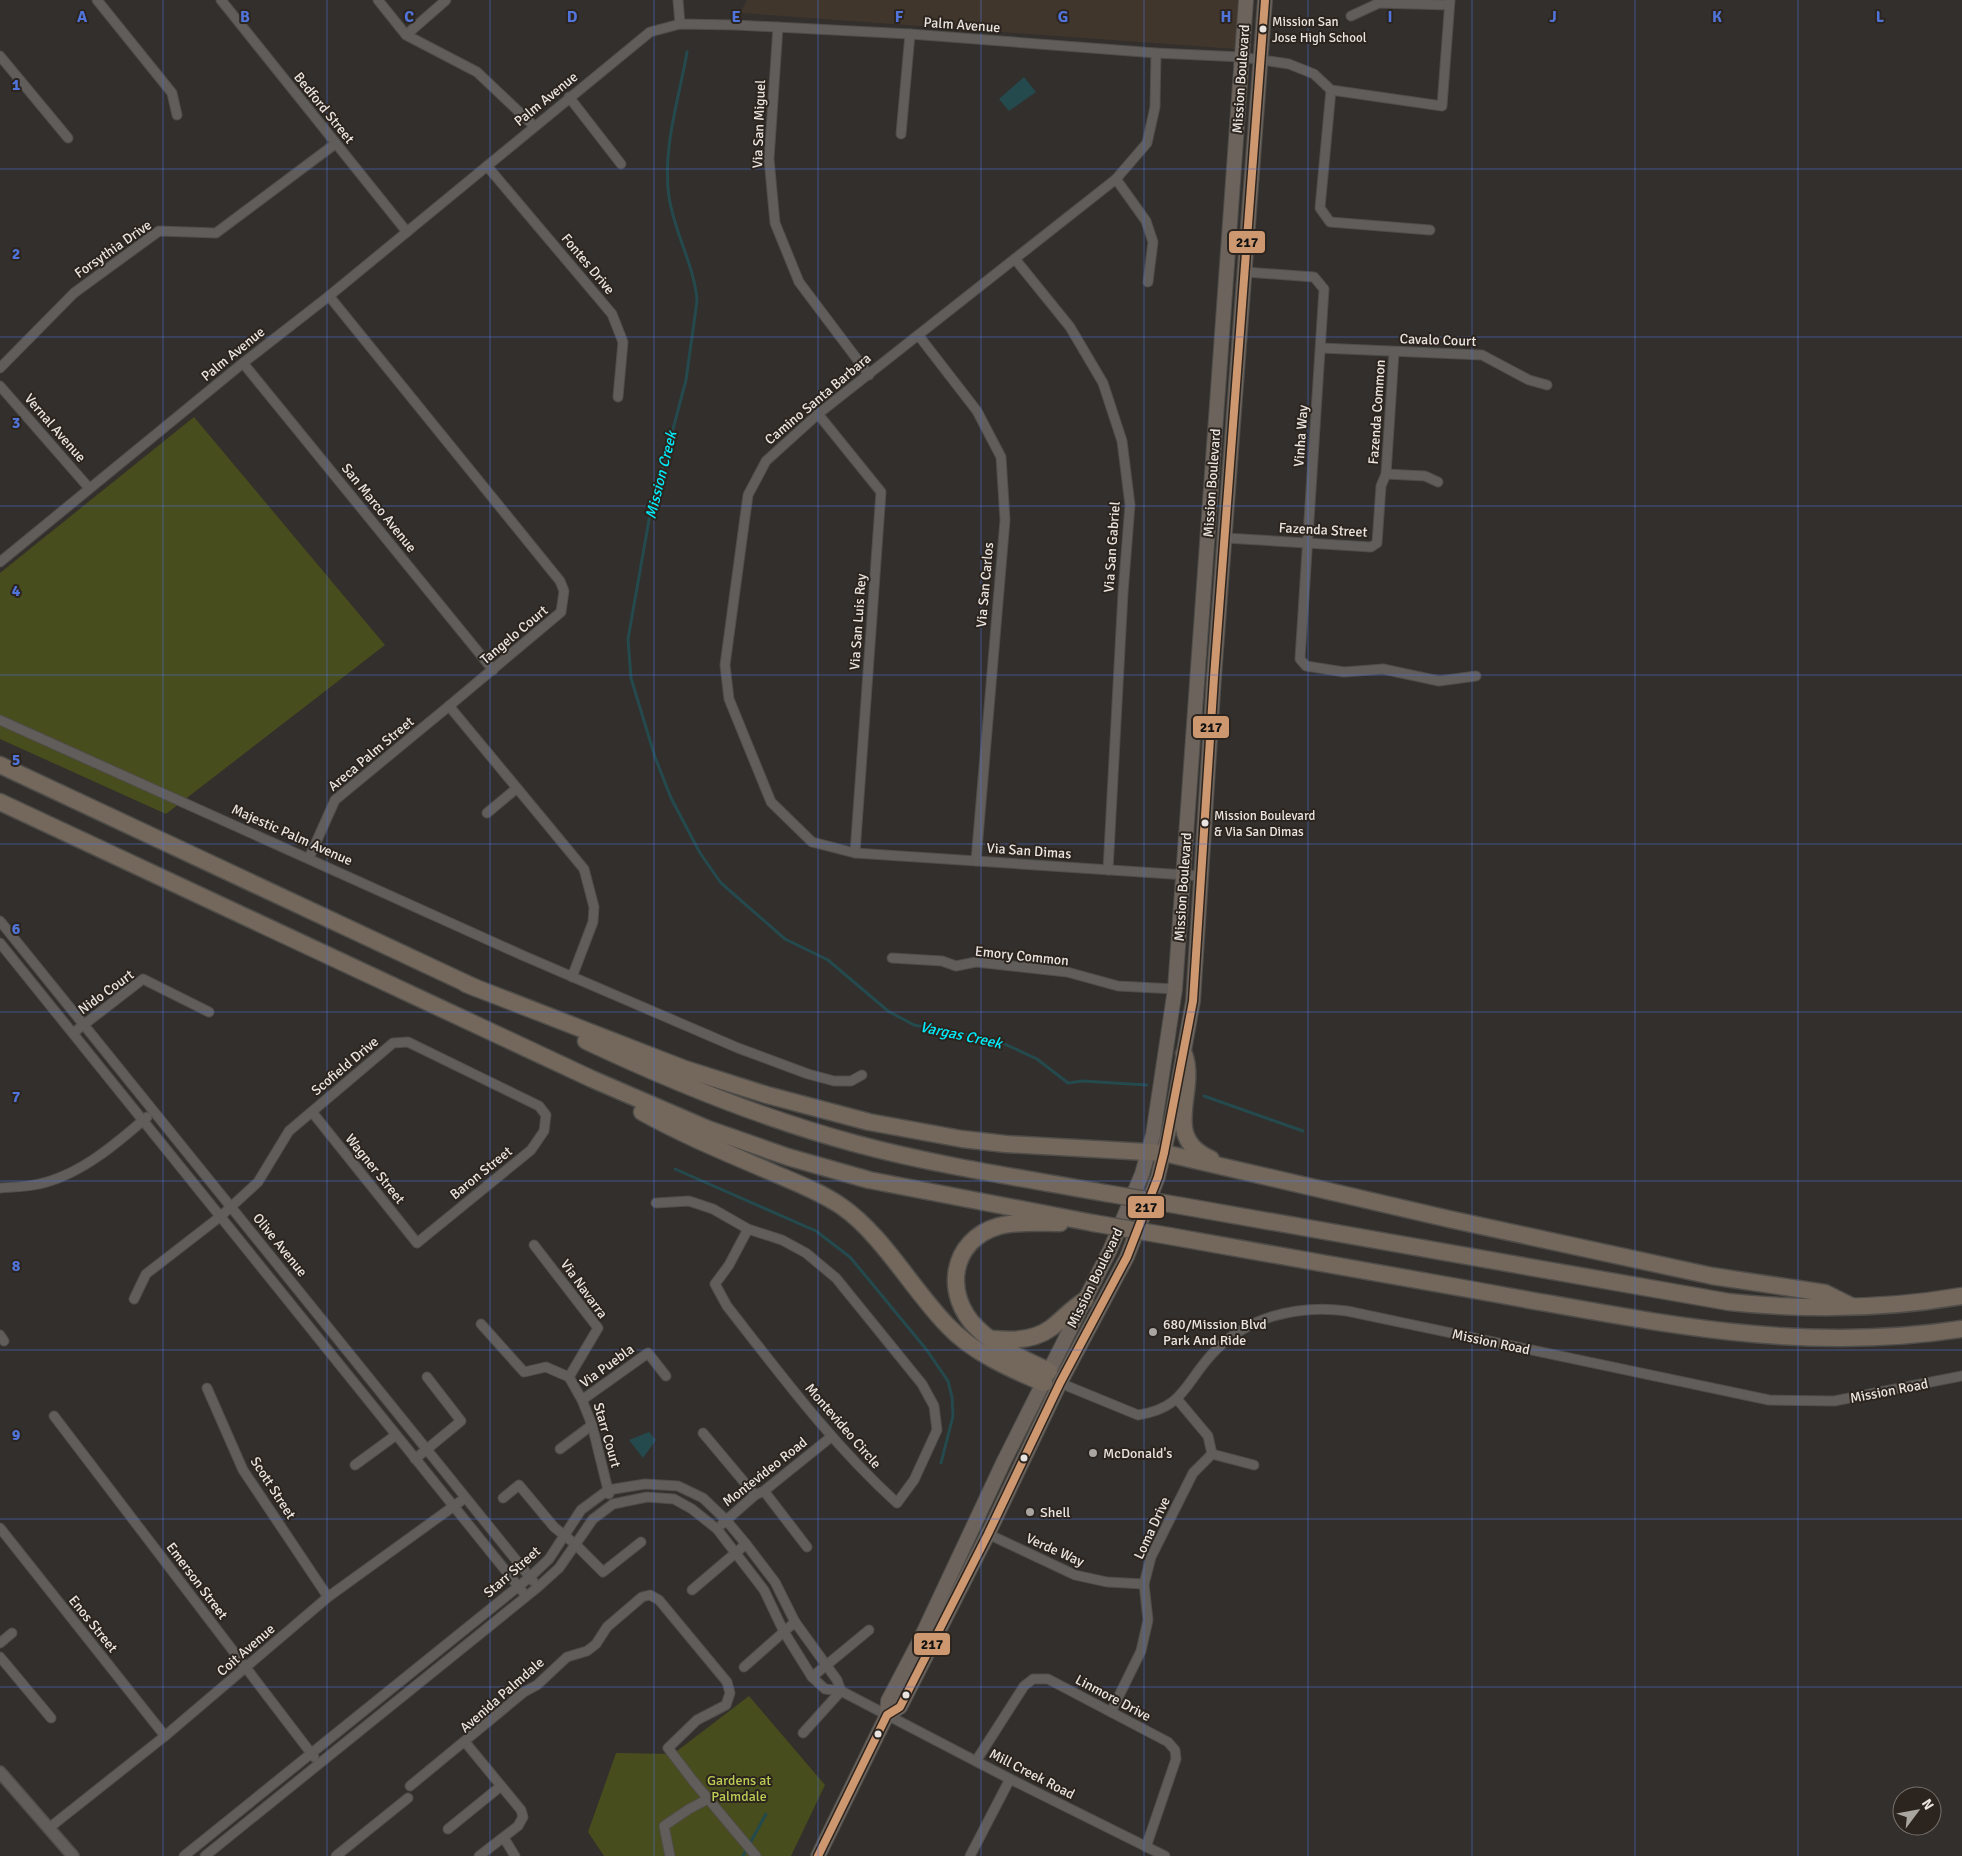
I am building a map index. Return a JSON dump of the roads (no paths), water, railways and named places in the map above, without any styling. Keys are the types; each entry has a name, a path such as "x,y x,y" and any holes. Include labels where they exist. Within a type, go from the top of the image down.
{"highway":[{"path":"0,765 653,1072 724,1101 796,1126 916,1158 1701,1298 1770,1306 1851,1306 1916,1303 1962,1296"},
{"path":"0,802 688,1121 808,1163 910,1189 1093,1223 1722,1333 1828,1339 1892,1336 1962,1329"},
{"path":"466,984 685,1069 815,1109 869,1122 962,1139 1015,1145 1156,1152 1234,1168 1449,1219 1754,1284 1825,1293 1851,1306"},
{"path":"1184,1054 1188,1068 1182,1119 1186,1136 1198,1152 1234,1168"},
{"path":"554,1060 681,1132 818,1192 842,1207 863,1224 946,1324 963,1341 982,1353 1051,1379"},
{"path":"1051,1379 989,1338 966,1316 957,1300 954,1287 956,1267 964,1252 984,1232 998,1226 1013,1223 1093,1223"},
{"path":"989,1338 1009,1340 1037,1335 1051,1329 1072,1308 1085,1300"}],"main road":[{"name":"Mission Boulevard","path":"818,1856 887,1715 888,1701 920,1640 1004,1461 1051,1379 1127,1257 1158,1177 1156,1152 1175,989 1184,874 1246,0"},
{"name":"Mission Boulevard","path":"887,1715 900,1707 988,1534 1085,1300 1114,1242 1142,1174 1156,1152 1184,1054 1193,1001 1265,0"}],"street":[{"path":"97,0 172,93 178,115"},
{"name":"Bedford Street","path":"221,0 407,232"},
{"path":"378,0 406,35 477,72 534,126"},
{"path":"406,35 446,0"},
{"path":"678,0 680,24"},
{"path":"1351,16 1379,3 1450,2 1442,106 1331,90 1320,208 1330,222 1430,230"},
{"name":"Palm Avenue","path":"0,562 243,363 329,296 650,32 680,24 778,27 910,34 1156,54 1242,57 1289,64 1314,74 1331,90"},
{"name":"Via San Miguel","path":"778,27 769,159 776,222 799,282 869,375"},
{"path":"901,134 910,34"},
{"name":"Camino Santa Barbara","path":"855,853 812,842 771,802 729,699 725,665 748,495 766,461 818,414 1116,179 1147,143 1155,107 1156,54"},
{"path":"0,56 68,138"},
{"path":"570,97 621,164"},
{"name":"Forsythia Drive","path":"0,368 74,293 159,231 216,232 335,144"},
{"name":"Fontes Drive","path":"488,166 612,314 623,342 618,397"},
{"path":"1116,179 1146,221 1152,242 1148,282"},
{"name":"Via San Gabriel","path":"1015,259 1070,327 1103,383 1122,440 1130,505 1123,593 1108,870"},
{"name":"Vinha Way","path":"1246,272 1314,277 1324,289 1300,658 1306,666 1344,672 1383,669 1438,681 1476,676"},
{"name":"Tangelo Court","path":"329,296 560,581 564,591 561,612 449,706"},
{"name":"Via San Carlos","path":"919,336 977,410 1001,457 1005,520 976,861"},
{"name":"Cavalo Court","path":"1321,348 1482,355 1529,380 1547,385"},
{"name":"Fazenda Common","path":"1386,474 1394,352"},
{"name":"San Marco Avenue","path":"243,363 493,670"},
{"name":"Vernal Avenue","path":"0,386 89,488"},
{"name":"Via San Luis Rey","path":"818,414 881,492 855,853"},
{"path":"1386,474 1425,476 1438,482"},
{"name":"Fazenda Street","path":"1226,538 1371,547 1377,543 1381,486 1386,474"},
{"path":"449,706 584,869 591,888 594,907 593,922 572,977"},
{"name":"Areca Palm Street","path":"309,858 335,800 449,706"},
{"name":"Majestic Palm Avenue","path":"0,720 572,977 738,1048 808,1074 834,1081 851,1081 862,1075"},
{"path":"487,813 517,788"},
{"name":"Via San Dimas","path":"855,853 1201,876"},
{"name":"Olive Avenue","path":"0,921 538,1587"},
{"name":"Olive Avenue","path":"0,943 526,1597"},
{"name":"Emory Common","path":"892,958 942,961 956,966 976,962 1067,972 1118,986 1175,989"},
{"name":"Nido Court","path":"73,1033 143,979 209,1012"},
{"name":"Scofield Drive","path":"134,1299 146,1274 221,1216 258,1182 289,1131 393,1043 408,1042 539,1106 546,1115"},
{"path":"0,1188 39,1184 74,1172 153,1112"},
{"name":"Wagner Street","path":"312,1112 417,1243"},
{"name":"Baron Street","path":"417,1243 531,1150 544,1131 546,1115"},
{"path":"656,1203 689,1201 713,1209 748,1229"},
{"name":"Montevideo Circle","path":"748,1229 782,1240 806,1253 836,1278 922,1384 934,1406 937,1430 914,1480 897,1503 861,1470 831,1437 727,1306 715,1284 729,1265 748,1229"},
{"name":"Via Navarra","path":"534,1245 598,1328 569,1376"},
{"name":"Mission Road","path":"1051,1379 1138,1416 1159,1410 1177,1398 1193,1381 1211,1355 1242,1330 1277,1314 1313,1309 1346,1311 1769,1400 1834,1401 1962,1376"},
{"path":"481,1324 524,1372 546,1367 569,1376"},
{"name":"Via Puebla","path":"582,1400 648,1353 666,1376"},
{"name":"Starr Court","path":"569,1376 582,1400 592,1425 613,1504"},
{"path":"415,1459 461,1421 427,1377"},
{"name":"Scott Street","path":"207,1388 243,1470 328,1597"},
{"path":"1177,1398 1208,1436 1212,1454 1254,1465"},
{"name":"Emerson Street","path":"54,1416 318,1763"},
{"path":"560,1449 592,1425"},
{"path":"703,1432 807,1547"},
{"path":"355,1465 396,1435"},
{"name":"Montevideo Road","path":"717,1529 759,1493 831,1437"},
{"name":"Loma Drive","path":"1111,1712 1141,1651 1148,1620 1144,1584 1151,1557 1193,1474 1212,1454"},
{"name":"Starr Street","path":"184,1856 530,1577 549,1559 581,1510 608,1490 645,1484 678,1486 702,1498 726,1520 775,1582 795,1622 837,1680 841,1691"},
{"path":"503,1498 519,1485 554,1527 575,1544 603,1572 641,1542"},
{"name":"Starr Street","path":"205,1856 538,1587 559,1568 593,1519 613,1504 647,1497 674,1499 692,1509 717,1529 764,1590 784,1632 812,1677 825,1689 841,1691 887,1715"},
{"name":"Coit Avenue","path":"49,1828 165,1736 328,1597 465,1498"},
{"name":"Enos Street","path":"0,1528 165,1736"},
{"name":"Verde Way","path":"988,1534 1074,1576 1107,1582 1144,1584"},
{"path":"692,1590 746,1544"},
{"name":"Avenida Palmdale","path":"504,1838 518,1826 523,1817 521,1810 464,1742 524,1692 537,1685 567,1657 586,1651 596,1644 607,1627 642,1597 650,1595 659,1600 726,1682 730,1694 726,1705 697,1720 668,1748 708,1800"},
{"path":"744,1667 795,1622"},
{"path":"812,1677 869,1630"},
{"path":"0,1643 12,1633"},
{"path":"0,1657 51,1718"},
{"name":"Linmore Drive","path":"976,1761 1024,1686 1033,1679 1048,1679 1168,1742 1175,1750 1176,1759 1146,1847"},
{"path":"803,1733 841,1691"},
{"name":"Mill Creek Road","path":"887,1715 1165,1856"},
{"path":"410,1786 464,1742"},
{"path":"0,1772 73,1856"},
{"path":"970,1856 1010,1779"},
{"path":"448,1830 501,1786"},
{"path":"340,1855 408,1798"},
{"path":"670,1856 664,1826 689,1809 708,1800 751,1850"},
{"path":"479,1856 504,1838 515,1856"}],"water":[{"path":"1024,77 1036,92 1009,111 999,99"},
{"path":"649,1432 656,1440 643,1458 629,1440"}],"waterway":[{"name":"Mission Creek","path":"687,52 672,124 667,179 675,223 692,275 697,301 686,380 649,520 628,639 631,678 655,757 671,798 700,853 721,883 785,939 828,960 888,1011 914,1025 996,1040 1037,1059 1068,1083 1082,1081 1147,1085"},
{"name":"Vargas Creek","path":"1204,1096 1303,1131"},
{"path":"675,1169 816,1231 850,1257 926,1349 948,1381 952,1397 953,1416 941,1463"},
{"path":"743,1856 766,1814"}],"place":[{"name":"Mission San Jose High School","path":"1263,29"},
{"name":"Mission Boulevard & Via San Dimas","path":"1205,823"},
{"name":"680/Mission Blvd Park And Ride","path":"1153,1332"},
{"name":"McDonald's","path":"1093,1453"},
{"name":"Shell","path":"1030,1512"}],"park label":[{"name":"Gardens at Palmdale","path":"739,1788"}]}
